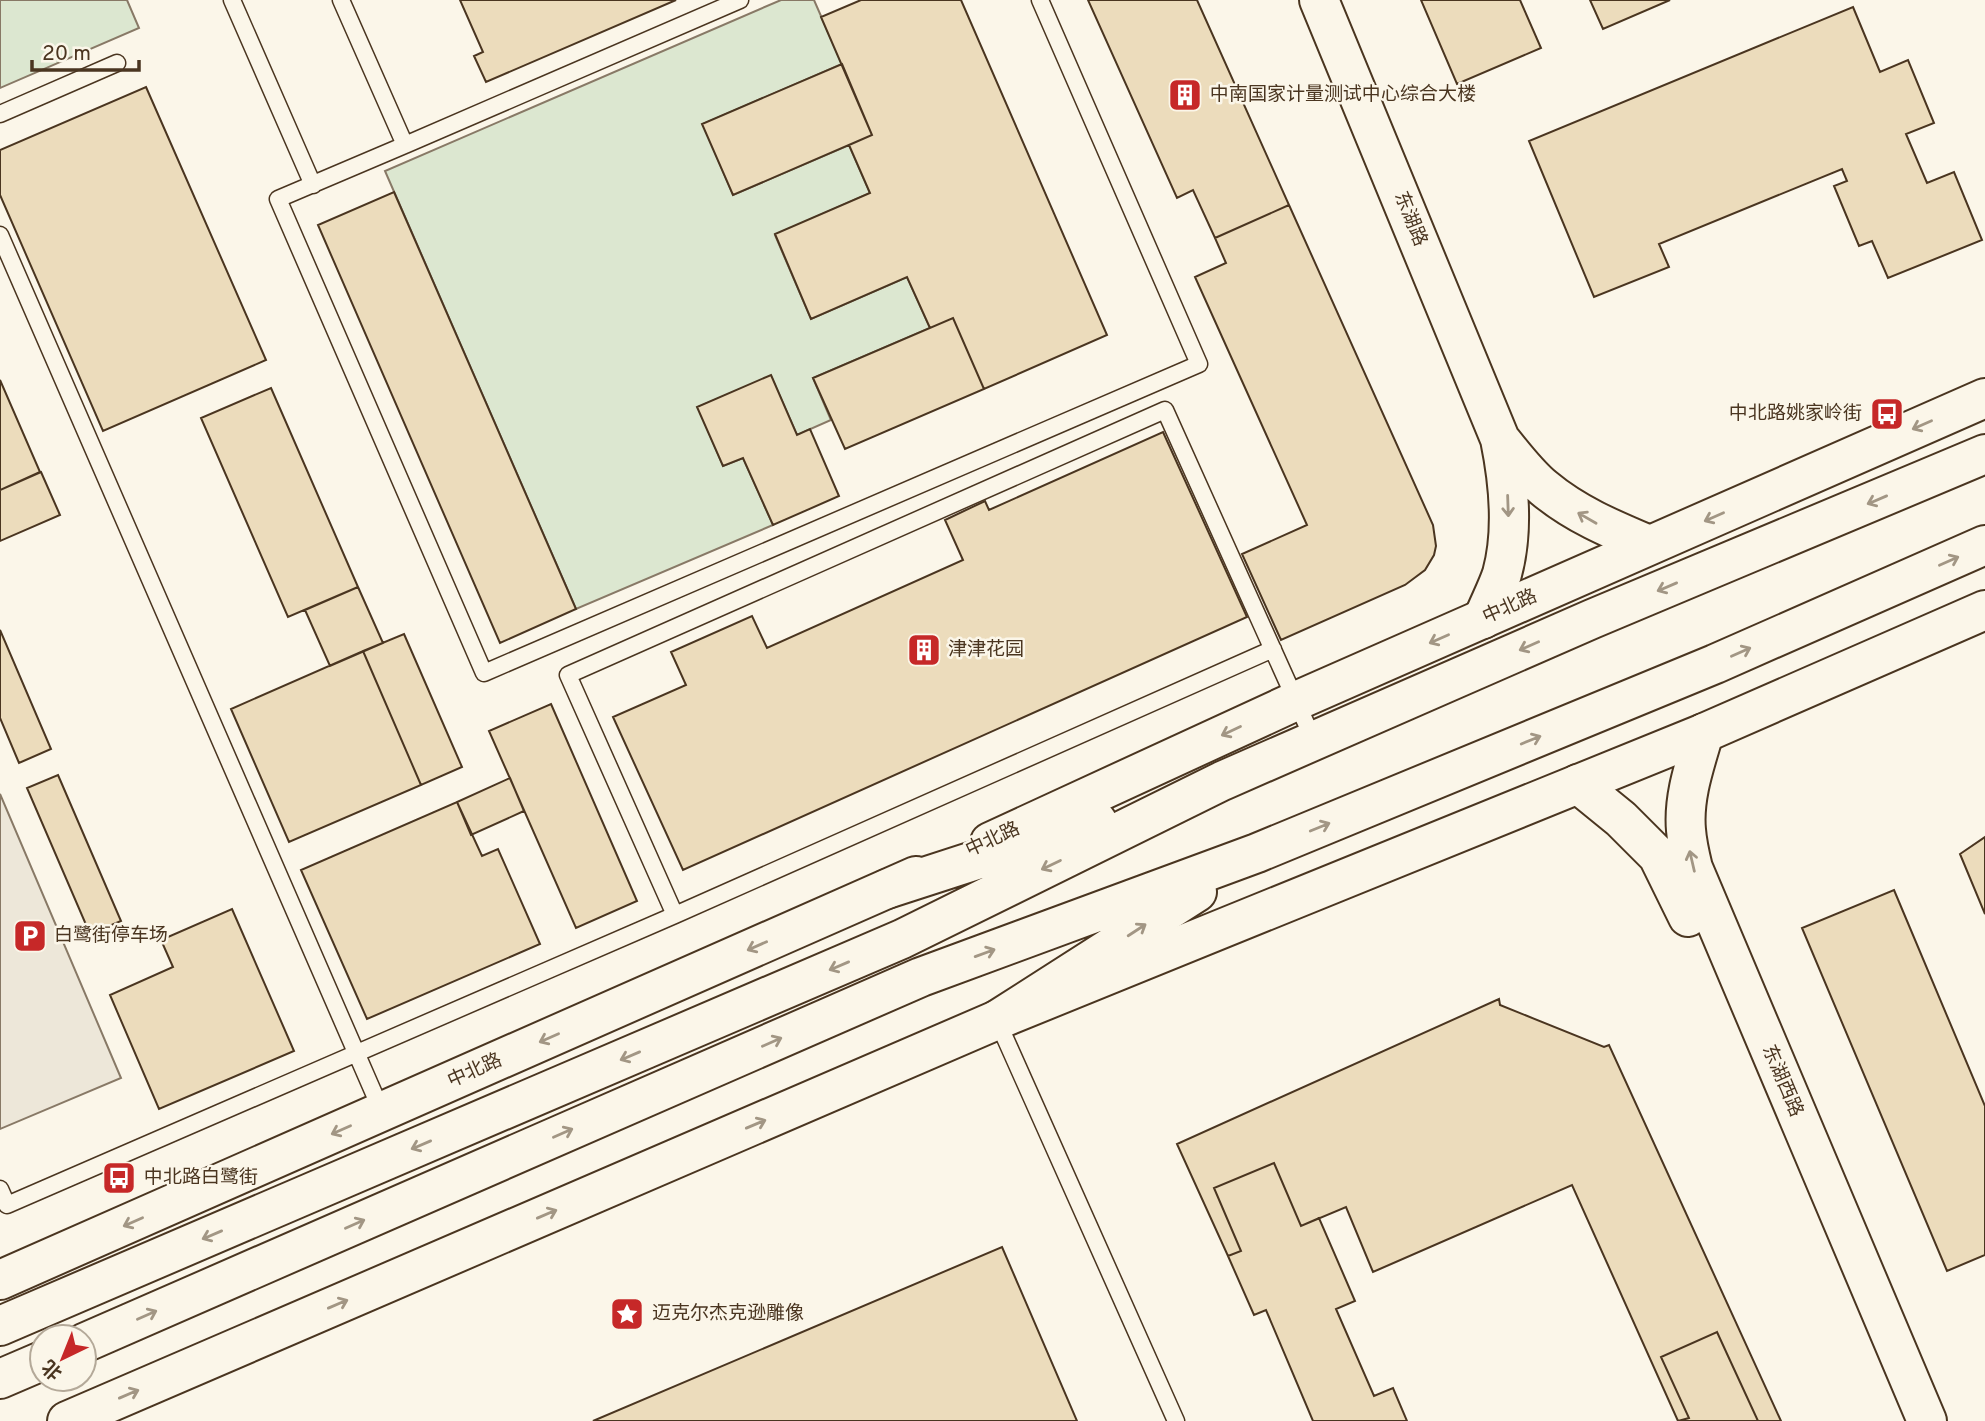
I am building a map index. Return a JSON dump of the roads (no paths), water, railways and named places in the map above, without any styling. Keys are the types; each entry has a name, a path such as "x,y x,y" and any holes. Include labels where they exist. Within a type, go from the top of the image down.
{"main road":[{"name":"东湖路","path":"1319,0 1500,439 1506,471 1509,520 1502,575 1483,619"},
{"name":"中北路","path":"0,1280 887,889 1296,701 1985,398"},
{"name":"东湖路","path":"1500,439 1542,487 1569,507 1595,523 1649,545"},
{"path":"0,1326 902,939 1222,781 1592,619 1985,454"},
{"path":"98,1337 921,977 1257,853 1715,664 1985,545"},
{"path":"67,1421 997,1020 1704,733 1985,610"},
{"name":"东湖西路","path":"1704,733 1685,813 1693,869 1927,1421"},
{"path":"887,889 1222,781"},
{"name":"东湖西路","path":"1578,784 1621,819 1658,856 1686,912 1901,1421"},
{"path":"997,1020 1257,853"},
{"path":"0,1380 28,1367"}],"lane":[{"path":"232,0 313,184"},
{"path":"341,0 405,145"},
{"path":"740,0 278,199 484,673 1199,364 1040,0"},
{"path":"0,114 117,63"},
{"path":"0,235 382,1112"},
{"path":"675,915 568,675 1165,410 1314,741"},
{"path":"0,1189 7,1205 675,915 1273,649"},
{"path":"997,1020 1175,1421"}],"place":[{"name":"中南国家计量测试中心综合大楼","path":"1185,95"},
{"name":"中北路姚家岭街","path":"1887,414"},
{"name":"津津花园","path":"924,650"},
{"name":"白鹭街停车场","path":"30,936"},
{"name":"中北路白鹭街","path":"119,1178"},
{"name":"迈克尔·杰克逊雕像","path":"627,1314"}]}
